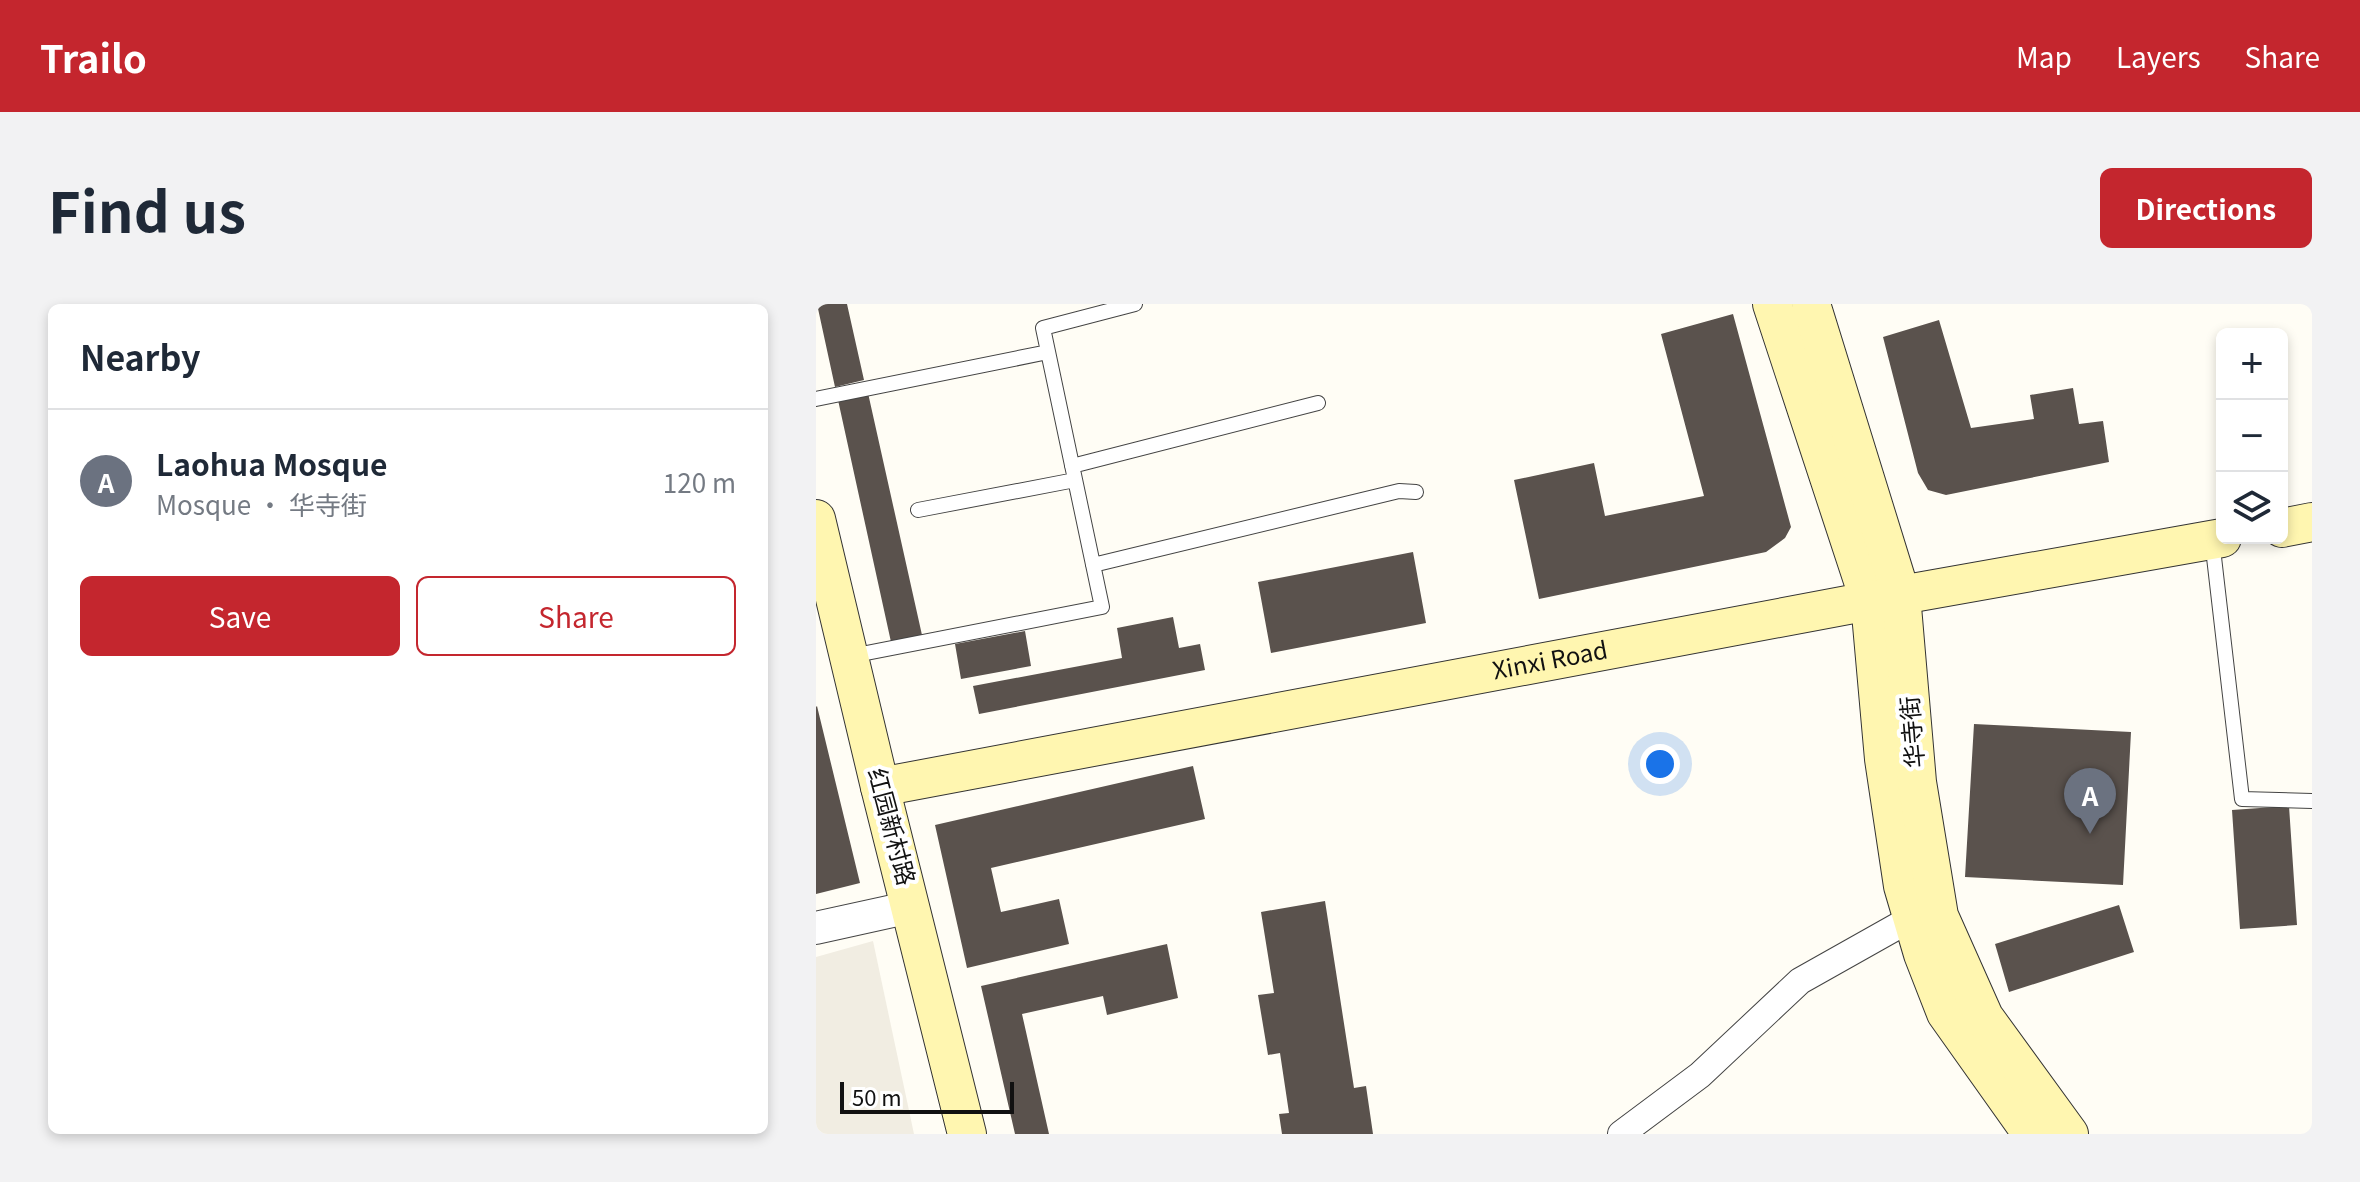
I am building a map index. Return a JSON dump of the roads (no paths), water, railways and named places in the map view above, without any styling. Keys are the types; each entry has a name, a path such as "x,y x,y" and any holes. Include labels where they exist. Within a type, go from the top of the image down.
{"main road":[{"name":"华寺街","path":"1772,304 1885,599 1884,759 1903,886 1912,918 1946,1013 2032,1134"},
{"name":"华寺街","path":"1811,304 1885,599 1939,916 1984,1017 2069,1134"},
{"name":"红园新村路","path":"816,519 967,1134"},
{"path":"2288,527 2312,522"},
{"name":"Xinxi Road","path":"880,787 2216,539"}],"street":[{"path":"816,928 911,907"},
{"path":"1624,1133 1700,1075 1800,981 1912,918"}],"lane":[{"path":"848,656 1102,607 1043,328 1135,304"},
{"path":"816,399 1048,352"},
{"path":"918,510 1073,473 1318,403"},
{"path":"1093,565 1399,491 1416,492"},
{"path":"2217,544 2242,799 2312,801"}],"place":[{"name":"Laohua Mosque","path":"2090,834"}]}
